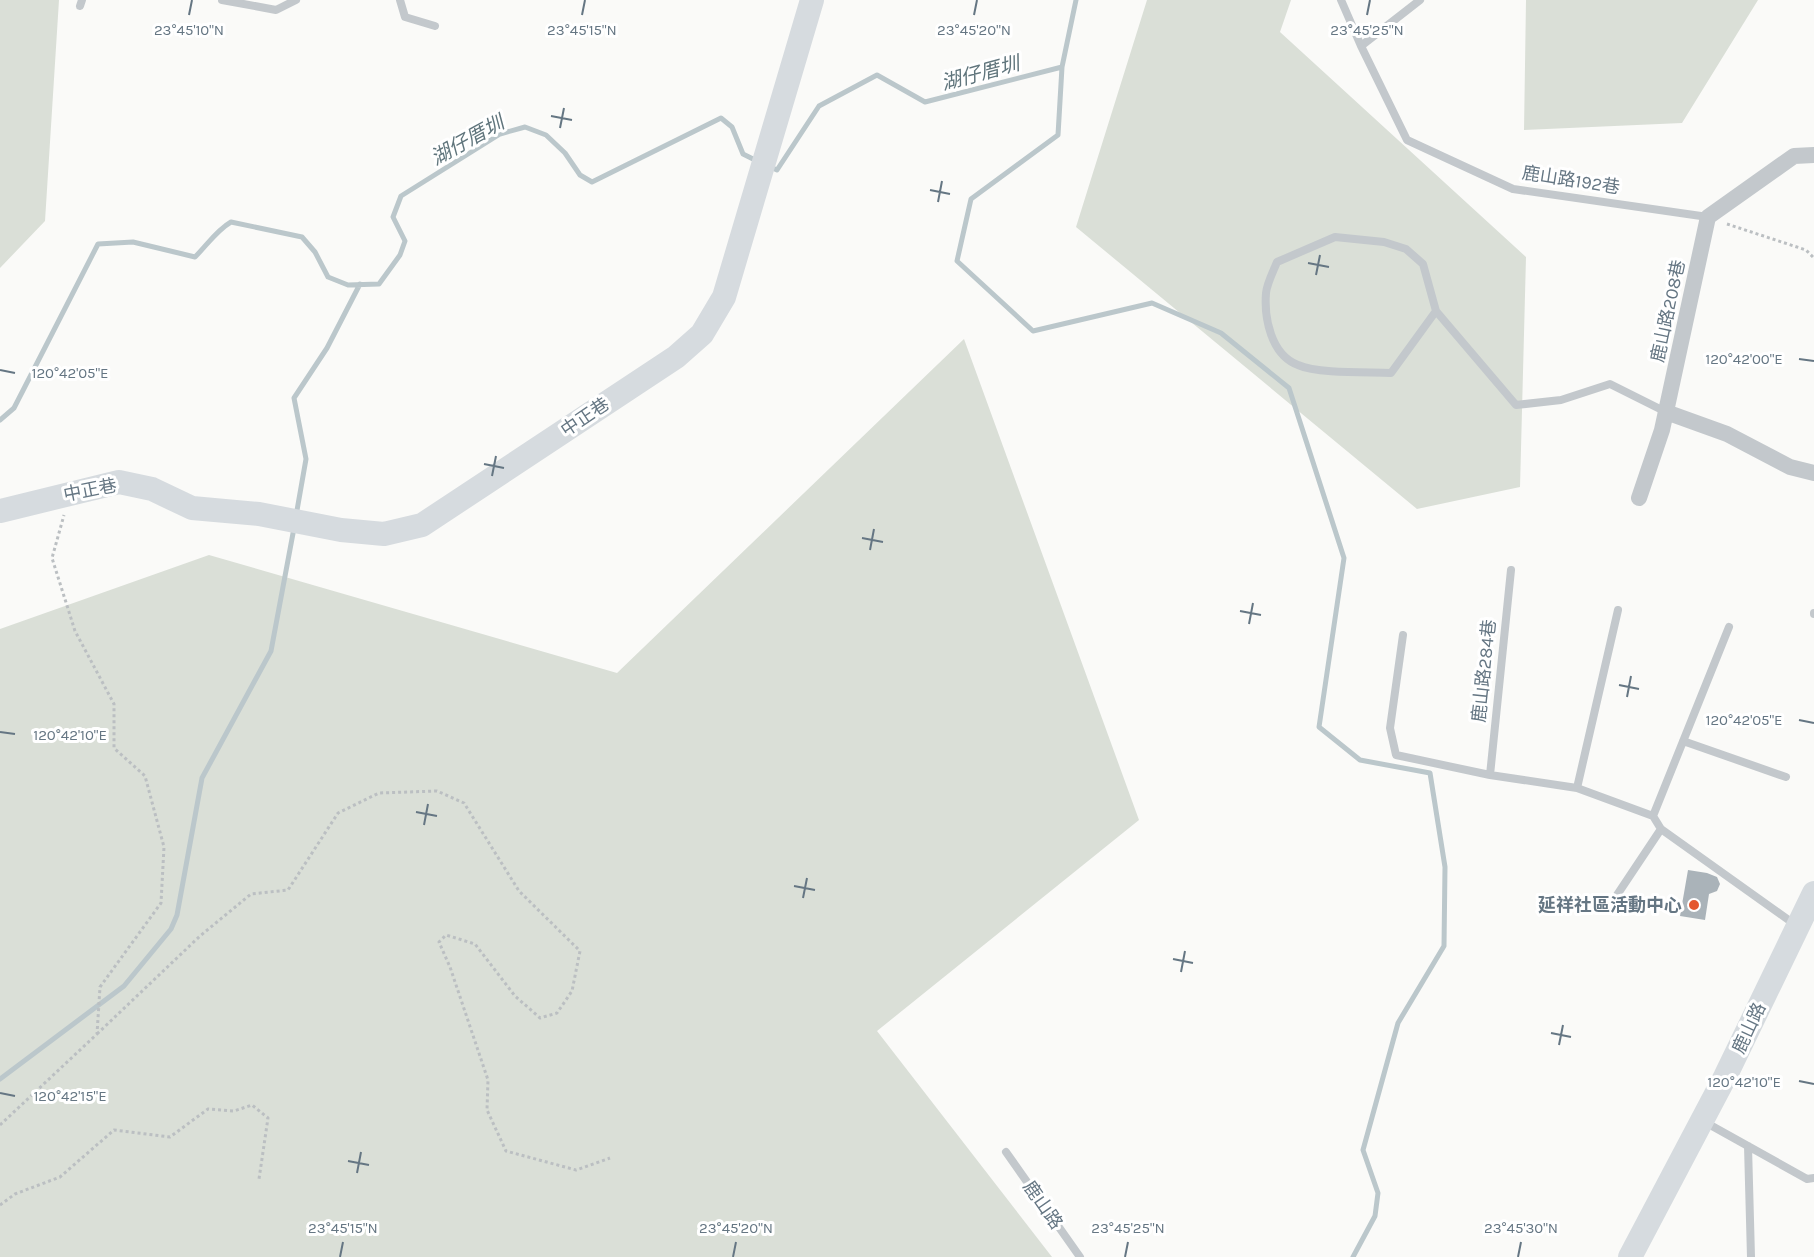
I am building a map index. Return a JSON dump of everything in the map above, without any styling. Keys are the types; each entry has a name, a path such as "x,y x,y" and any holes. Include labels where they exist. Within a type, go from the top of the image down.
{"street":[{"name":"中正巷","path":"0,511 118,482 152,489 192,508 259,514 341,530 384,534 422,525 676,357 702,334 724,297 812,0"},
{"path":"1707,217 1794,156 1814,155"},
{"name":"鹿山路208巷","path":"1639,498 1666,412 1707,217"},
{"path":"1666,412 1727,434 1790,467 1814,473"},
{"name":"鹿山路","path":"1630,1257 1702,1121 1814,893"}],"lane":[{"path":"222,0 276,10 296,0"},
{"path":"272,0 276,10"},
{"path":"400,0 405,17 435,26"},
{"name":"鹿山路192巷","path":"1341,0 1407,140 1513,189 1707,217"},
{"path":"1361,46 1420,0"},
{"path":"1436,311 1391,373 1317,369 1296,365 1280,352 1267,323 1266,291 1277,262 1299,251 1335,237 1384,242 1406,249 1423,264 1436,311 1516,405 1561,400 1610,384 1666,412"},
{"name":"鹿山路284巷","path":"1490,775 1510,570"},
{"path":"1577,788 1618,610"},
{"path":"1653,816 1729,627"},
{"path":"1403,635 1390,728 1396,755 1490,775 1577,788 1653,816 1661,829 1797,926"},
{"path":"1683,741 1785,777"},
{"path":"1617,896 1661,829"},
{"path":"1702,1121 1807,1179 1814,1178"},
{"path":"1748,1146 1751,1257"},
{"name":"鹿山路","path":"1006,1152 1080,1257"}],"path":[{"path":"1707,217 1806,250 1814,258"},
{"path":"70,493 52,558 75,631 114,705 114,748 146,777 164,847 161,903 100,987 98,1034"},
{"path":"0,1125 200,936 251,894 288,890 338,813 379,793 437,791 464,803 519,891 580,951 572,991 557,1012 540,1018 515,996 475,944 446,935 439,942 450,967 488,1080 486,1110 506,1151 576,1170 610,1158"},
{"path":"0,1205 15,1194 60,1177 114,1130 170,1137 208,1109 234,1111 252,1105 268,1118 259,1179"}],"shaded area":[{"path":"0,0 59,0 45,221 0,268"},
{"path":"1147,0 1291,0 1280,32 1526,257 1520,487 1417,509 1076,227"},
{"path":"1526,0 1758,0 1682,123 1524,130"},
{"path":"964,339 1139,820 877,1031 1052,1257 0,1257 0,629 209,555 617,673"}],"building":[{"name":"延祥社區活動中心","path":"1688,870 1717,877 1720,884 1717,891 1709,894 1705,920 1680,916"}],"waterway":[{"path":"1076,0 1062,67 1058,135 971,199 957,261 1033,331 1152,303 1221,333 1289,388 1344,558 1319,727 1360,760 1430,773 1445,867 1444,946 1398,1023 1363,1150 1378,1193 1375,1216 1353,1257"},
{"name":"湖仔厝圳","path":"768,166 777,170 819,106 877,75 925,102 1062,67"},
{"name":"湖仔厝圳","path":"0,420 14,408 98,244 133,242 195,257 217,233 231,222 302,237 315,252 328,277 348,285 379,284 400,255 405,241 393,217 401,196 500,134 525,127 546,135 565,153 580,175 592,182 721,118 732,127 743,154 757,161"},
{"path":"296,516 306,459 294,398 327,348 360,284"},
{"path":"0,1079 124,986 171,929 177,915 202,778 271,651 294,528"}],"place":[{"name":"延祥社區活動中心","path":"1694,905"}]}
